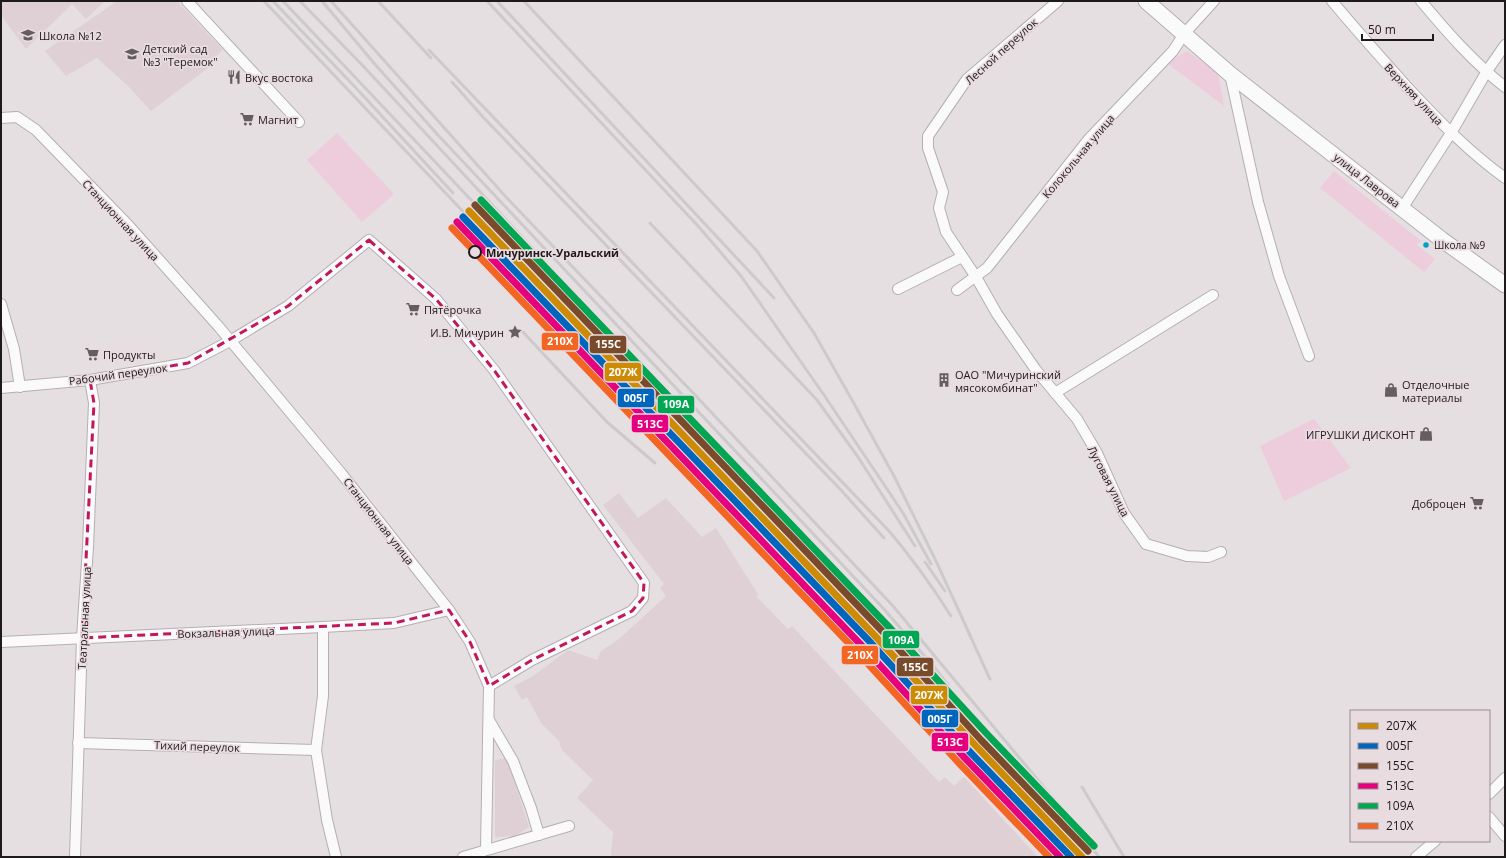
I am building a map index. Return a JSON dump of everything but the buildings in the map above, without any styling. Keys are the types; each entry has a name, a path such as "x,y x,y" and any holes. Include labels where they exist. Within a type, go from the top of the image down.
{"main road":[{"name":"улица Лаврова","path":"1146,1 1230,74 1403,207 1441,239 1505,285"}],"street":[{"path":"188,1 299,122"},
{"name":"Лесной переулок","path":"976,277 946,232 939,208 943,192 928,148 928,136 967,79 1058,1"},
{"name":"Колокольная улица","path":"957,290 987,268 1088,140 1174,51 1184,34 1214,1"},
{"name":"Верхняя улица","path":"1332,1 1364,39 1442,124 1482,162 1505,178"},
{"path":"1421,1 1456,43 1493,78 1505,87"},
{"path":"1403,207 1451,133 1487,71 1505,45"},
{"path":"1230,74 1258,202 1279,276 1309,356"},
{"name":"Станционная улица","path":"1,118 17,117 36,130 129,226 230,341 341,472 449,610 470,642 489,686 486,849"},
{"path":"230,341 288,306 369,240 436,299 494,370 644,583 643,598 632,611 532,660 489,686"},
{"path":"898,289 962,257"},
{"name":"Луговая улица","path":"976,277 1002,320 1036,370 1077,419 1097,453 1124,513 1146,544 1187,556 1208,557 1222,552"},
{"path":"1055,393 1213,295"},
{"path":"1,304 14,349 20,387"},
{"name":"Рабочий переулок","path":"1,388 90,380 188,364 230,341"},
{"name":"Театральная улица","path":"75,857 82,638 88,547 94,404 90,380"},
{"name":"Вокзальная улица","path":"1,642 323,628 394,623 449,610"},
{"path":"323,628 323,696 316,750 327,820 336,857"},
{"path":"489,720 513,761 531,808 539,835"},
{"name":"Тихий переулок","path":"78,742 316,750"},
{"path":"1490,793 1505,778"},
{"path":"1490,818 1505,836"},
{"path":"463,857 486,849 569,826"},
{"path":"1418,856 1434,842"}],"highlighted area":[{"path":"369,240 436,299 494,370 644,583 643,598 632,611 532,660 489,686 470,642 449,610 394,623 82,638 94,403 90,380 188,363 288,306"}],"shaded area":[{"name":"Школа №12","path":"1,1 105,1 86,19 72,4 26,49 1,15"},
{"name":"Детский сад №3 \"Теремок\"","path":"117,1 177,1 223,50 209,62 212,65 151,111 128,86 97,58 66,76 45,51"},
{"path":"1187,51 1218,73 1224,106 1167,63"},
{"path":"337,133 394,194 362,222 307,160"},
{"path":"1334,171 1421,241 1417,245 1435,259 1424,272 1320,188"},
{"path":"1314,419 1351,468 1284,501 1260,446"},
{"path":"619,493 638,518 666,498 702,537 716,528 758,594 756,596 788,629 792,626 939,782 945,777 954,786 964,777 1038,857 613,857 611,855 613,832 577,798 593,780 562,750 559,741 541,723 527,697 522,700 514,686 533,676 568,650 597,660 601,651 619,639 666,596 660,588 664,584 603,505"},
{"path":"507,758 529,827 515,836 495,837 495,760"}],"railway":[{"path":"264,1 870,642"},
{"path":"273,1 453,193"},
{"path":"283,1 960,717 1021,779 1083,847"},
{"path":"300,1 365,68 731,460 803,540 965,710 989,740"},
{"path":"322,1 373,62 437,134 883,608 948,685"},
{"path":"331,1 506,197 696,396 893,606 1067,815 1099,857"},
{"path":"378,1 431,58"},
{"path":"487,1 698,226 741,276 824,395 903,513 931,564"},
{"path":"497,1 774,298"},
{"path":"524,1 757,251 814,333 852,400 894,476 937,563 970,635"},
{"path":"429,50 889,531 922,572 951,616"},
{"path":"452,82 483,117 840,489 884,538"},
{"path":"650,223 817,400 858,457 915,546"},
{"path":"523,332 607,422 655,463"},
{"path":"925,562 945,591"},
{"path":"968,631 990,679"},
{"path":"1082,787 1124,857"}],"transit line":[{"name":"109А","path":"481,200 889,627 987,734 1094,846"},
{"name":"155С","path":"475,205 883,632 981,740 1088,851"},
{"name":"207Ж","path":"469,211 877,638 975,745 1082,857"},
{"name":"005Г","path":"463,217 871,643 969,751 1071,857"},
{"name":"513С","path":"457,222 865,649 963,756 1060,857"},
{"name":"210Х","path":"452,228 859,654 957,761 1049,857"}],"place":[{"name":"Школа №12","path":"28,35"},
{"name":"Детский сад №3 \"Теремок\"","path":"132,54"},
{"name":"Вкус востока","path":"234,77"},
{"name":"Магнит","path":"247,119"},
{"name":"Школа №9","path":"1426,245"},
{"name":"Мичуринск-Уральский","path":"475,252"},
{"name":"Пятёрочка","path":"413,309"},
{"name":"И.В. Мичурин","path":"515,332"},
{"name":"Продукты","path":"92,354"},
{"name":"ОАО \"Мичуринский мясокомбинат\"","path":"944,380"},
{"name":"Отделочные материалы","path":"1391,390"},
{"name":"ИГРУШКИ ДИСКОНТ","path":"1426,434"},
{"name":"Доброцен","path":"1477,503"}]}
